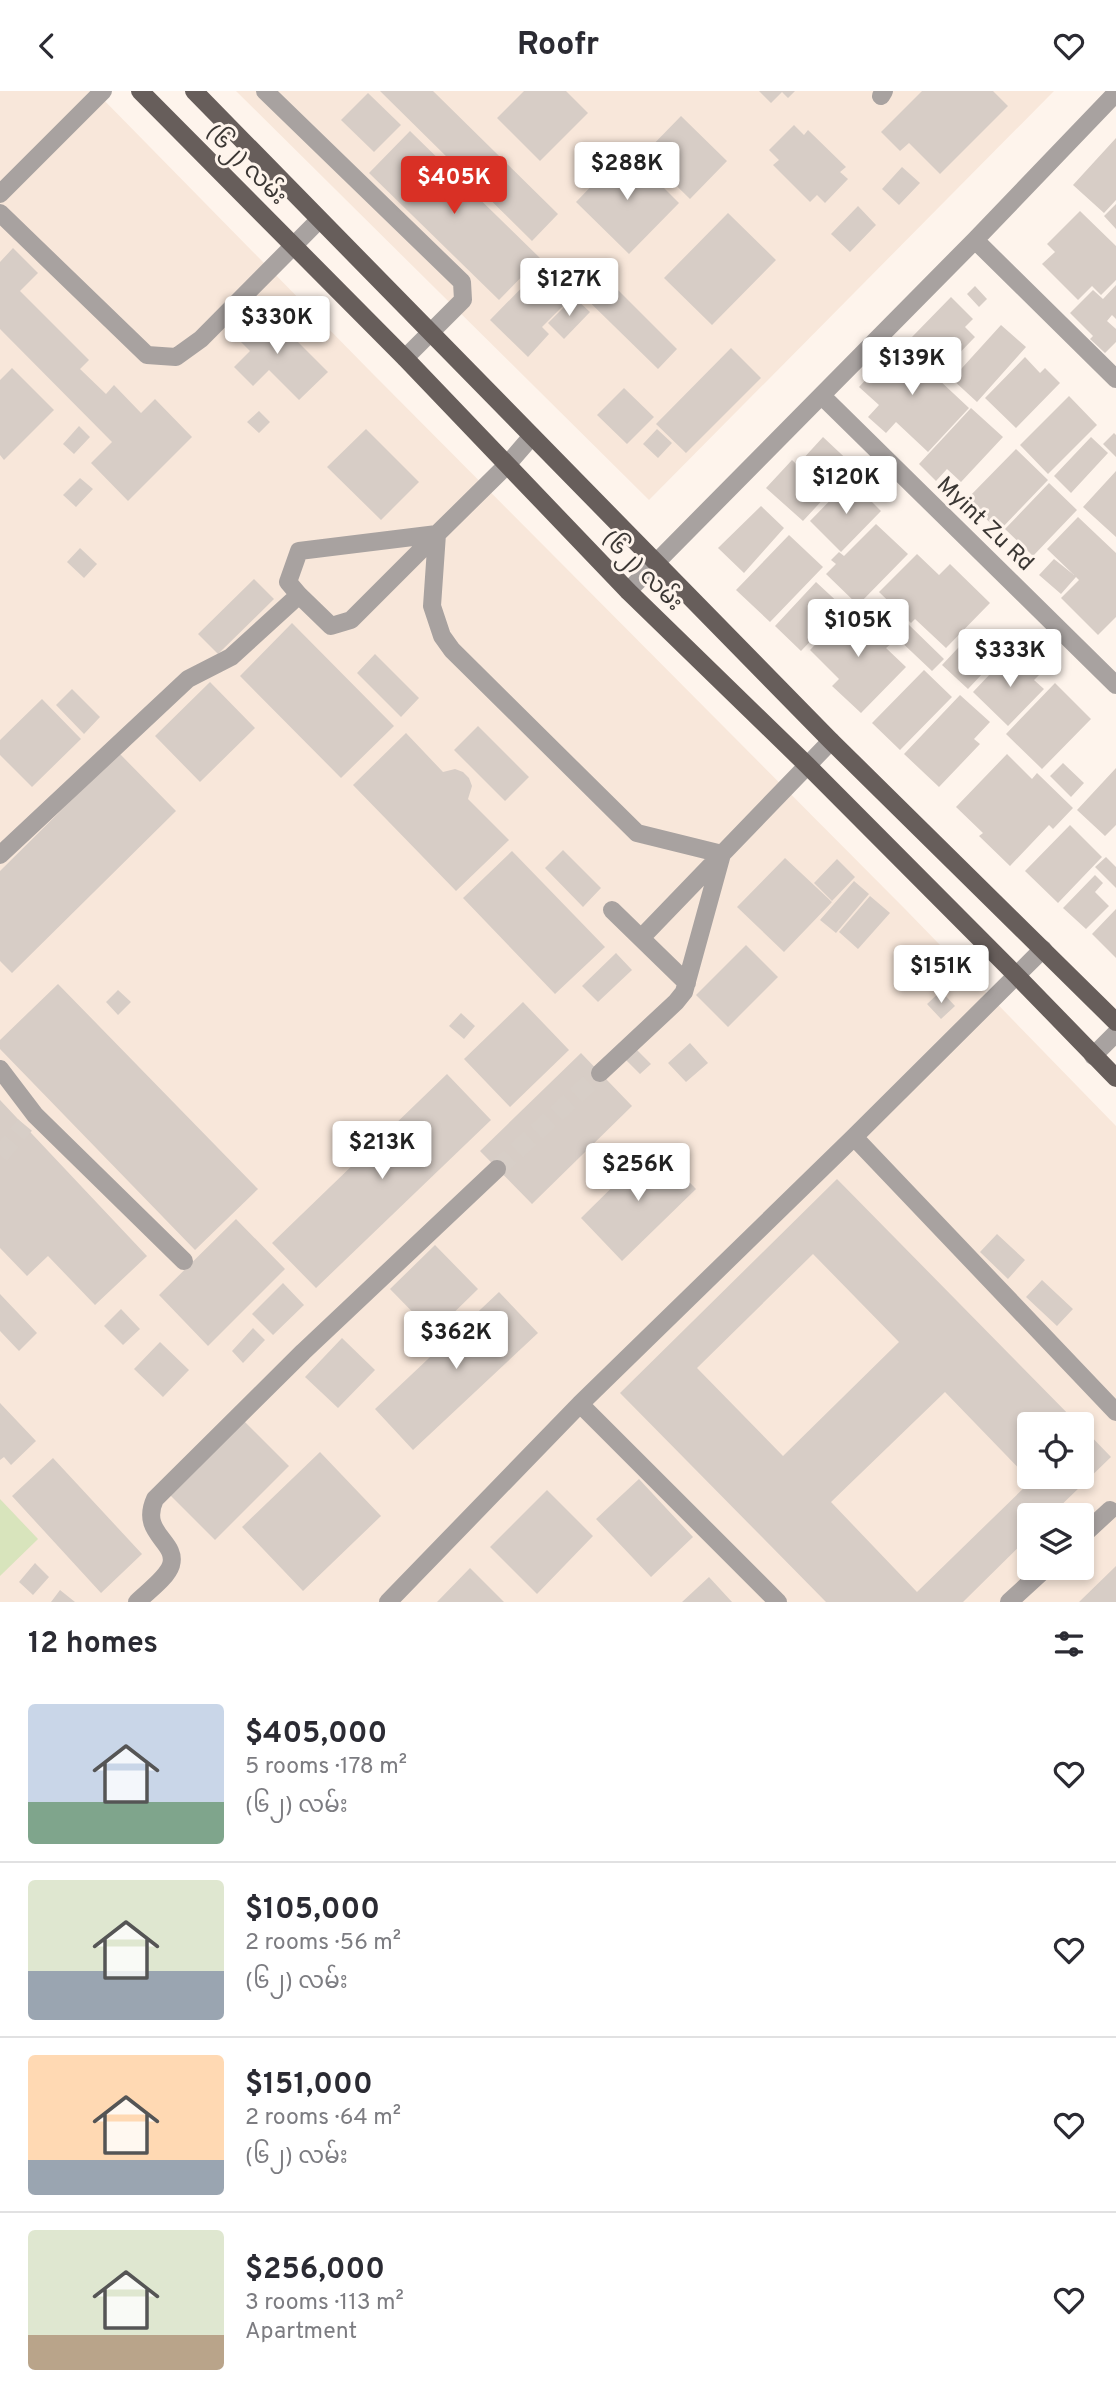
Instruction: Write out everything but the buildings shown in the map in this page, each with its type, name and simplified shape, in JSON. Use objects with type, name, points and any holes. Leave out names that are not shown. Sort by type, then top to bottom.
[{"type":"main road","name":"(၆၂) လမ်း","points":[[140,91],[405,358],[628,591],[807,765],[1116,1078]]},
{"type":"main road","name":"(၆၂) လမ်း","points":[[194,91],[831,741],[1116,1022]]},
{"type":"street","points":[[0,194],[103,91]]},
{"type":"street","points":[[265,91],[462,282],[463,300],[405,358]]},
{"type":"street","points":[[628,591],[975,240],[1116,93]]},
{"type":"street","points":[[0,213],[147,355],[176,357],[201,339],[319,220]]},
{"type":"street","points":[[975,240],[1116,379]]},
{"type":"street","name":"Myint Zu Rd","points":[[822,396],[1116,685]]},
{"type":"street","points":[[437,534],[299,551],[288,582],[331,626],[351,620],[506,466],[531,436]]},
{"type":"street","points":[[437,534],[432,606],[442,636],[452,650],[637,833],[722,854]]},
{"type":"street","points":[[0,855],[188,679],[231,657],[299,595]]},
{"type":"street","points":[[641,938],[831,741]]},
{"type":"street","points":[[600,1073],[676,1002],[687,983],[722,854]]},
{"type":"street","points":[[612,910],[687,983]]},
{"type":"street","points":[[388,1602],[580,1404],[1043,949]]},
{"type":"street","points":[[1093,1056],[1116,1033]]},
{"type":"street","points":[[0,1069],[30,1120],[184,1261]]},
{"type":"street","points":[[854,1137],[1116,1412]]},
{"type":"street","points":[[138,1602],[166,1573],[171,1564],[172,1553],[150,1521],[155,1499],[303,1352],[497,1169]]},
{"type":"street","points":[[580,1404],[778,1602]]},
{"type":"street","points":[[1094,1526],[1114,1510]]},
{"type":"street","points":[[1009,1602],[1033,1580]]},
{"type":"shaded area","points":[[0,91],[95,91],[905,909],[1116,1126],[1116,1602],[0,1602]]},
{"type":"shaded area","points":[[236,91],[1054,91],[649,500]]},
{"type":"green space","points":[[0,1499],[38,1539],[0,1576]]},
{"type":"tunnel","points":[[497,1169],[600,1073]]},
{"type":"tunnel","points":[[0,1155],[25,1125]]}]
